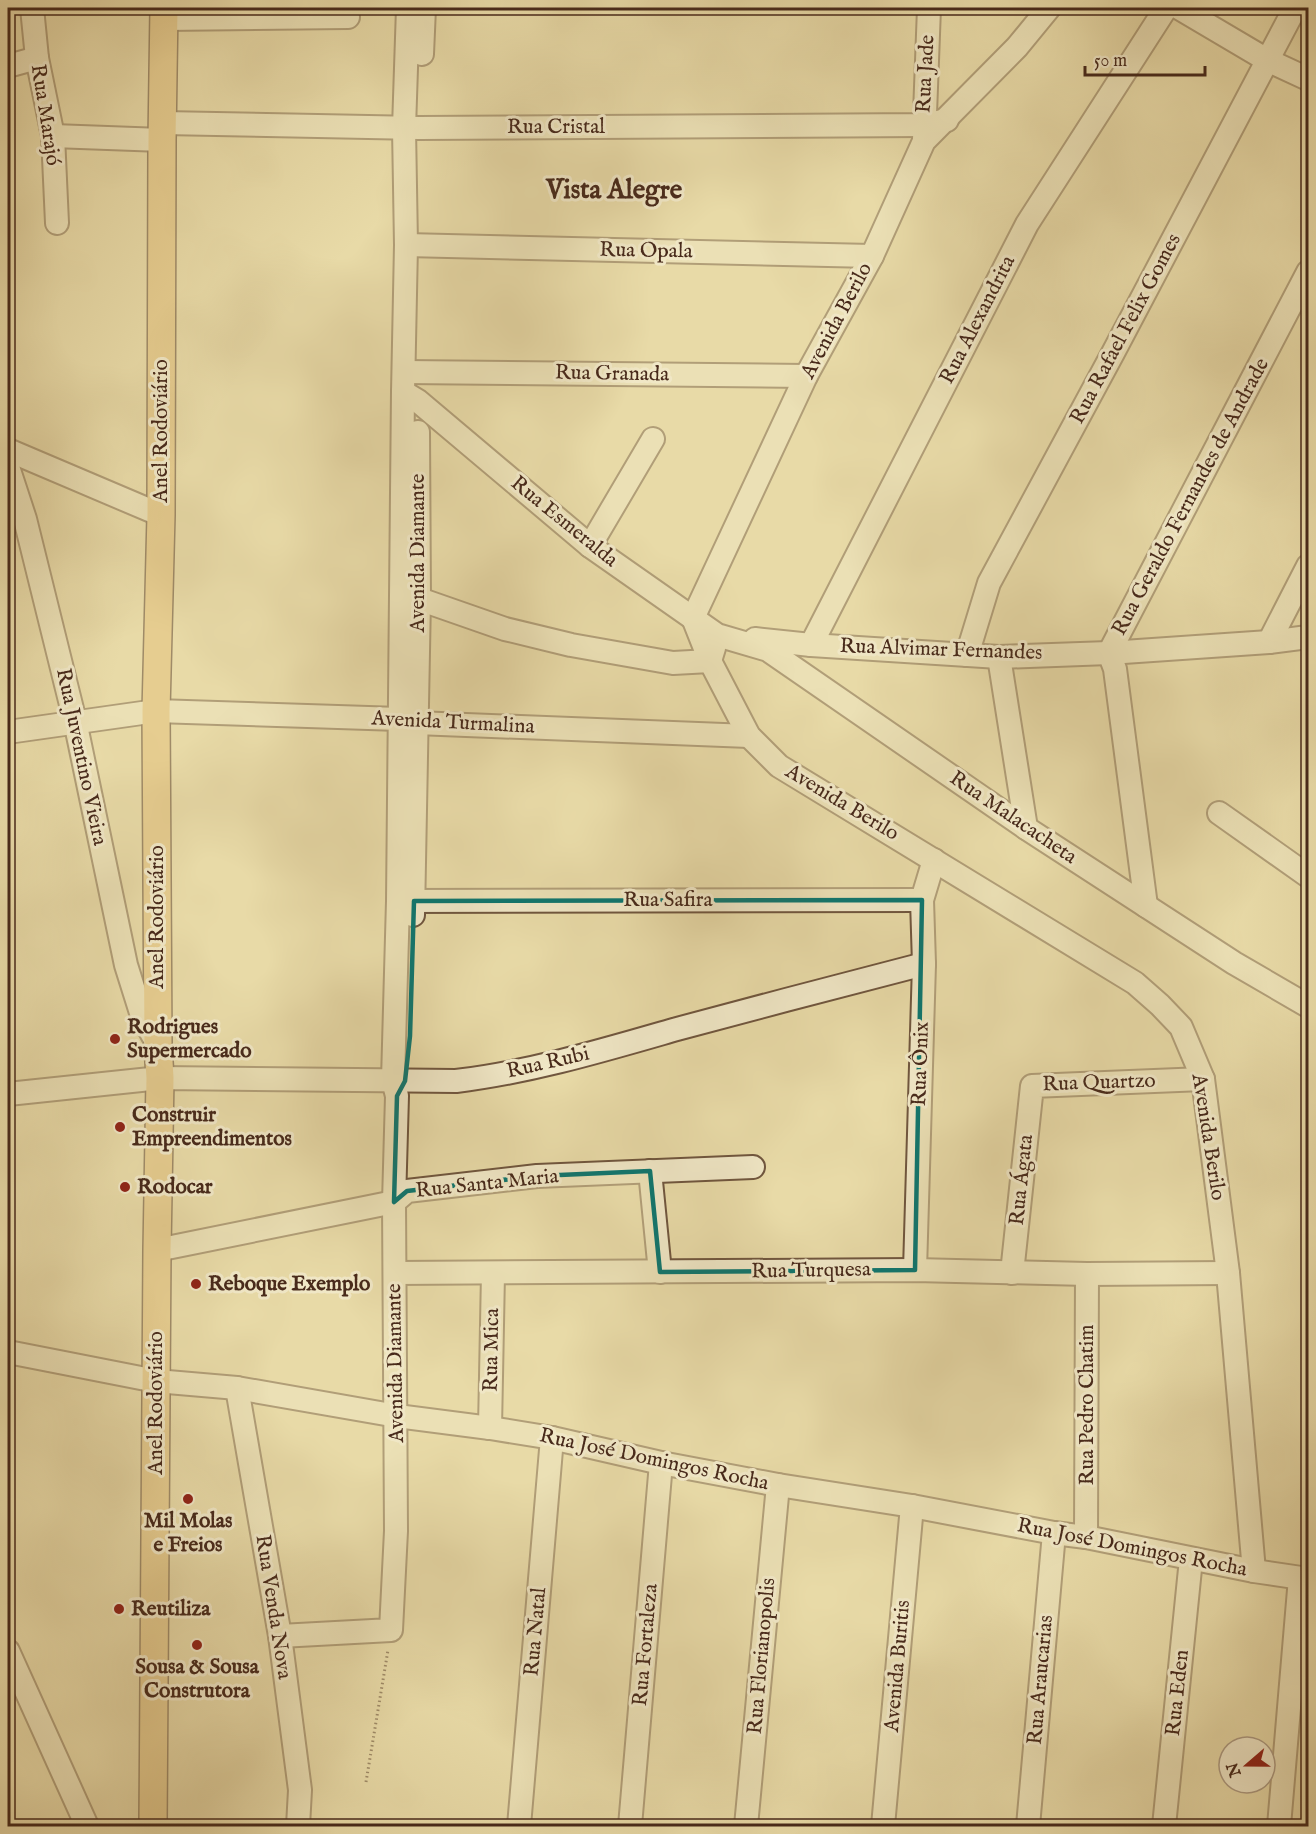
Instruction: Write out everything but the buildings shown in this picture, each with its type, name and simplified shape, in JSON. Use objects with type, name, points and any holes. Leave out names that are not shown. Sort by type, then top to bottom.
[{"type":"main road","name":"Anel Rodoviário","points":[[153,1827],[160,1078],[156,711],[161,515],[164,13]]},
{"type":"street","name":"Rua Marajó","points":[[32,8],[37,58],[53,136],[57,224]]},
{"type":"street","name":"Avenida Diamante","points":[[391,1630],[396,1531],[397,1416],[394,1202],[398,1086],[410,1036],[406,901],[413,246],[408,8]]},
{"type":"street","name":"Avenida Diamante","points":[[412,128],[423,8]]},
{"type":"street","name":"Rua Jade","points":[[924,133],[929,8]]},
{"type":"street","name":"Avenida Berilo","points":[[1049,8],[1017,47],[948,119],[924,133],[872,256],[806,376],[693,618],[710,661],[749,736],[779,766],[1135,983],[1181,1027],[1203,1079],[1228,1272],[1254,1571]]},
{"type":"street","name":"Rua Alexandrita","points":[[811,645],[1027,224],[1166,8]]},
{"type":"street","points":[[1179,8],[1267,60],[1308,79]]},
{"type":"street","name":"Rua Rafael Felix Gomes","points":[[968,655],[989,583],[1119,343],[1295,8]]},
{"type":"street","points":[[164,13],[348,17]]},
{"type":"street","points":[[8,66],[37,58]]},
{"type":"street","name":"Rua Cristal","points":[[53,136],[162,131],[412,128],[924,133]]},
{"type":"street","name":"Rua Opala","points":[[413,246],[872,256]]},
{"type":"street","name":"Rua Geraldo Fernandes de Andrade","points":[[1146,906],[1115,669],[1109,653],[1308,272]]},
{"type":"street","name":"Rua Granada","points":[[411,384],[806,376]]},
{"type":"street","name":"Rua Esmeralda","points":[[411,384],[590,546],[717,634]]},
{"type":"street","points":[[590,546],[653,439]]},
{"type":"street","points":[[8,450],[161,515]]},
{"type":"street","name":"Rua Juventino Vieira","points":[[8,467],[26,519],[75,721],[128,973],[142,1016],[158,1045]]},
{"type":"street","points":[[1269,642],[1308,566]]},
{"type":"street","points":[[410,597],[505,629],[572,645],[673,663],[710,661],[717,634]]},
{"type":"street","name":"Rua Alvimar Fernandes","points":[[717,634],[811,645],[999,657],[1109,653],[1269,642],[1308,637]]},
{"type":"street","name":"Rua Malacacheta","points":[[717,634],[768,650],[1026,828],[1234,963],[1308,1006]]},
{"type":"street","points":[[999,657],[1026,828]]},
{"type":"street","name":"Avenida Turmalina","points":[[8,732],[156,711],[749,736]]},
{"type":"street","points":[[1219,813],[1308,876]]},
{"type":"street","name":"Rua Ônix","points":[[915,1270],[924,964],[922,900],[934,860]]},
{"type":"street","name":"Rua Safira","points":[[406,901],[922,900]]},
{"type":"street","name":"Rua Rubi","points":[[8,1094],[160,1078],[398,1086],[456,1081],[514,1072],[924,964]]},
{"type":"street","name":"Rua Quartzo","points":[[1032,1086],[1203,1079]]},
{"type":"street","name":"Rua Ágata","points":[[1012,1273],[1032,1086]]},
{"type":"street","name":"Rua Santa Maria","points":[[157,1250],[394,1202],[407,1191],[537,1176],[753,1167]]},
{"type":"street","points":[[650,1171],[660,1272]]},
{"type":"street","name":"Rua Turquesa","points":[[395,1273],[915,1270],[1087,1274],[1228,1272]]},
{"type":"street","name":"Rua Mica","points":[[490,1428],[493,1273]]},
{"type":"street","name":"Rua Pedro Chatim","points":[[1086,1537],[1087,1274]]},
{"type":"street","name":"Rua José Domingos Rocha","points":[[8,1352],[156,1381],[237,1388],[397,1416],[552,1438],[661,1463],[778,1485],[912,1506],[1086,1537],[1254,1571],[1304,1578]]},
{"type":"street","name":"Rua Venda Nova","points":[[237,1388],[280,1636],[300,1790],[298,1827]]},
{"type":"street","name":"Rua Natal","points":[[519,1827],[552,1438]]},
{"type":"street","name":"Rua Fortaleza","points":[[630,1827],[661,1463]]},
{"type":"street","name":"Rua Florianopolis","points":[[746,1827],[778,1485]]},
{"type":"street","name":"Avenida Buritis","points":[[883,1827],[912,1506]]},
{"type":"street","name":"Rua Araucarias","points":[[1028,1827],[1054,1533]]},
{"type":"street","name":"Rua Eden","points":[[1164,1827],[1191,1559]]},
{"type":"street","points":[[1279,1827],[1304,1578]]},
{"type":"street","points":[[280,1636],[391,1630]]},
{"type":"street","points":[[8,1651],[87,1827]]},
{"type":"path","points":[[366,1782],[391,1630]]},
{"type":"highlighted area","points":[[922,900],[915,1270],[660,1272],[650,1171],[537,1176],[407,1191],[394,1202],[397,1096],[405,1081],[410,1036],[414,901]]},
{"type":"place","name":"Rodrigues Supermercado","points":[[115,1039]]},
{"type":"place","name":"Construir Empreendimentos","points":[[120,1127]]},
{"type":"place","name":"Rodocar","points":[[125,1187]]},
{"type":"place","name":"Reboque Exemplo","points":[[196,1284]]},
{"type":"place","name":"Mil Molas e Freios","points":[[188,1499]]},
{"type":"place","name":"Reutiliza","points":[[119,1609]]},
{"type":"place","name":"Sousa & Sousa Construtora","points":[[197,1645]]},
{"type":"district","name":"Vista Alegre","points":[[614,191]]}]
